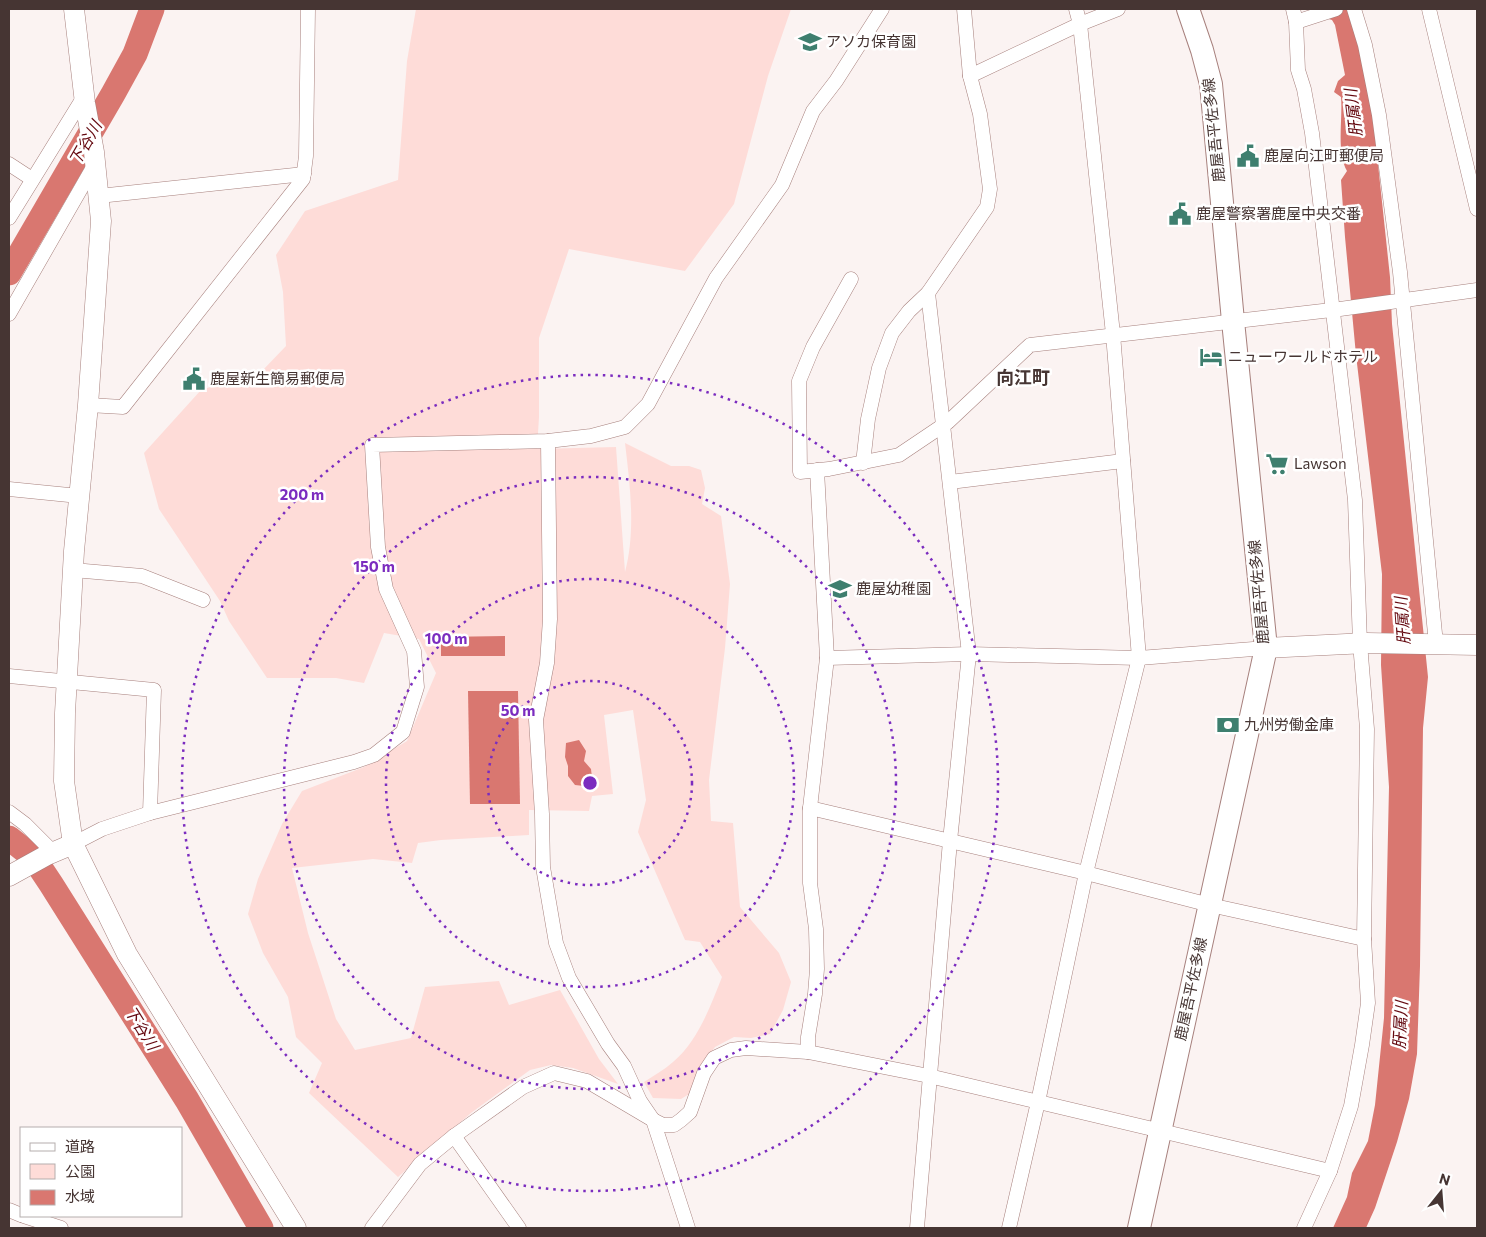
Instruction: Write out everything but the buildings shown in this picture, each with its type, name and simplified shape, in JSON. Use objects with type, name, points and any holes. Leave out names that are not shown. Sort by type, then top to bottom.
[{"type":"main road","name":"鹿屋吾平佐多線","points":[[1139,1228],[1266,648],[1211,84],[1188,9]]},
{"type":"street","points":[[74,9],[85,99],[95,158],[101,222],[88,405],[78,496],[66,682],[64,781],[73,844],[126,954],[296,1228]]},
{"type":"street","points":[[88,405],[123,408],[303,179],[306,156],[308,9]]},
{"type":"street","points":[[9,876],[50,853],[73,844],[102,828],[150,813],[354,762],[374,755],[404,732],[417,687],[414,651],[386,589],[378,547],[372,445],[548,441],[591,436],[625,426],[648,404],[716,278],[782,185],[813,112],[836,81],[882,9]]},
{"type":"street","points":[[862,463],[868,420],[879,368],[892,333],[909,311],[928,293],[986,207],[990,189],[980,114],[970,76],[964,9]]},
{"type":"street","points":[[1009,1228],[1038,1102],[1086,873],[1139,658],[1113,334],[1080,24],[1076,9]]},
{"type":"street","points":[[970,76],[1080,24],[1118,9]]},
{"type":"street","points":[[1304,1228],[1330,1171],[1351,1106],[1368,1004],[1364,939],[1367,729],[1355,500],[1337,309],[1312,133],[1304,89],[1298,70],[1295,15],[1336,9]]},
{"type":"street","points":[[1354,9],[1379,115],[1400,300],[1431,644]]},
{"type":"street","points":[[1429,9],[1477,209]]},
{"type":"street","points":[[9,218],[32,179],[85,99]]},
{"type":"street","points":[[9,314],[95,158]]},
{"type":"street","points":[[9,164],[32,179]]},
{"type":"street","points":[[98,196],[304,174]]},
{"type":"street","points":[[852,279],[813,347],[800,381],[800,472],[862,463],[899,455],[944,426],[1030,345],[1337,309],[1477,290]]},
{"type":"street","points":[[917,1228],[950,841],[969,654],[928,293]]},
{"type":"street","points":[[548,441],[550,618],[547,663],[536,720],[542,814],[543,867],[556,943],[570,978],[608,1044],[624,1066],[640,1100],[653,1120],[688,1228]]},
{"type":"street","points":[[950,482],[1124,461]]},
{"type":"street","points":[[808,1052],[808,1037],[817,970],[816,929],[810,883],[810,808],[827,658],[817,470]]},
{"type":"street","points":[[9,489],[78,496]]},
{"type":"street","points":[[73,570],[142,576],[203,600]]},
{"type":"street","points":[[827,658],[969,654],[1139,658],[1363,643],[1477,645]]},
{"type":"street","points":[[9,676],[154,690],[150,813]]},
{"type":"street","points":[[810,808],[1086,873],[1210,905],[1364,939]]},
{"type":"street","points":[[9,812],[25,824],[50,853]]},
{"type":"street","points":[[372,1228],[420,1164],[454,1136],[523,1087],[554,1074],[587,1081],[653,1120],[663,1125],[674,1125],[690,1112],[704,1073],[714,1058],[731,1050],[746,1048],[808,1052],[929,1076],[1330,1171]]},
{"type":"street","points":[[454,1136],[519,1228]]},
{"type":"street","points":[[29,1217],[61,1228]]},
{"type":"green space","points":[[416,9],[791,9],[768,76],[734,204],[685,271],[569,249],[539,338],[537,449],[616,447],[625,572],[631,524],[625,443],[671,466],[689,466],[701,470],[705,488],[702,504],[721,516],[730,584],[725,648],[709,780],[711,821],[733,823],[740,907],[779,953],[791,982],[783,1010],[770,1034],[751,1038],[734,1037],[715,1047],[702,1065],[694,1091],[681,1099],[653,1098],[644,1082],[670,1065],[690,1044],[713,1000],[722,977],[700,942],[685,940],[638,832],[646,800],[633,710],[604,715],[613,794],[592,796],[589,811],[529,810],[529,835],[418,843],[412,863],[373,859],[292,868],[308,933],[336,1019],[355,1050],[411,1038],[425,987],[499,981],[509,1005],[560,990],[599,1059],[618,1084],[573,1068],[551,1065],[530,1070],[471,1113],[398,1177],[309,1093],[322,1063],[296,1037],[288,997],[263,953],[248,914],[258,879],[282,824],[302,791],[364,767],[407,741],[436,673],[419,639],[384,633],[364,683],[336,678],[267,678],[229,621],[220,601],[159,509],[144,453],[201,390],[262,371],[286,346],[283,292],[276,255],[305,211],[398,180],[407,61]]},
{"type":"water","name":"肝属川","points":[[1320,9],[1349,9],[1359,42],[1373,117],[1428,677],[1423,728],[1417,1054],[1409,1099],[1397,1142],[1375,1208],[1366,1228],[1333,1228],[1347,1197],[1352,1173],[1368,1141],[1375,1105],[1384,1018],[1389,787],[1381,665],[1382,574],[1356,355],[1345,237],[1341,180],[1347,171],[1341,145],[1341,97],[1334,92],[1338,81],[1345,75],[1335,25],[1332,20],[1322,17]]},
{"type":"water","points":[[505,636],[505,656],[441,656],[441,637]]},
{"type":"water","points":[[468,691],[518,691],[520,804],[470,804]]},
{"type":"water","points":[[579,740],[586,751],[584,761],[591,769],[592,778],[584,786],[575,785],[568,776],[568,766],[565,757],[566,743]]},
{"type":"waterway","name":"下谷川","points":[[9,273],[135,54],[152,9]]},
{"type":"waterway","name":"下谷川","points":[[9,838],[33,857],[51,884],[187,1100],[261,1228]]},
{"type":"place","name":"アソカ保育園","points":[[810,42]]},
{"type":"place","name":"鹿屋向江町郵便局","points":[[1248,156]]},
{"type":"place","name":"鹿屋警察署鹿屋中央交番","points":[[1180,214]]},
{"type":"place","name":"ニューワールドホテル","points":[[1211,357]]},
{"type":"place","name":"鹿屋新生簡易郵便局","points":[[194,379]]},
{"type":"place","name":"Lawson","points":[[1277,464]]},
{"type":"place","name":"鹿屋幼稚園","points":[[840,589]]},
{"type":"place","name":"九州労働金庫","points":[[1228,725]]},
{"type":"district","name":"向江町","points":[[1023,378]]}]
